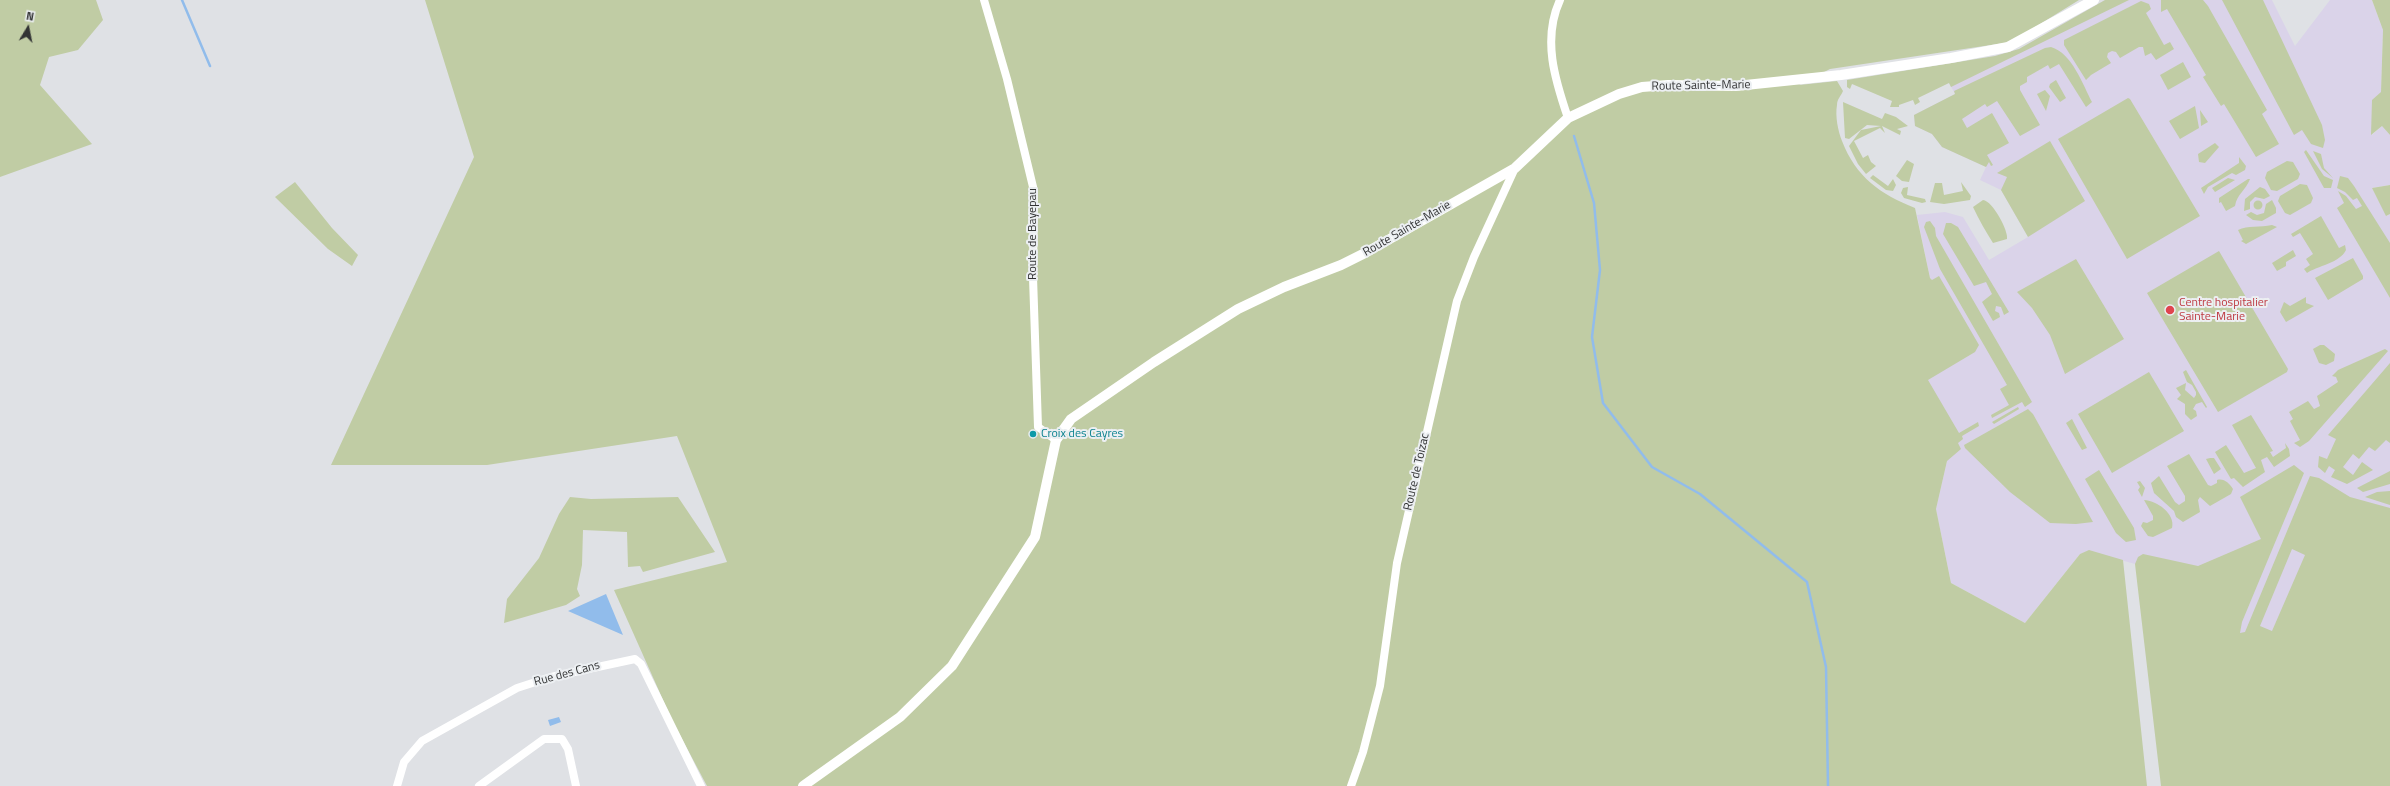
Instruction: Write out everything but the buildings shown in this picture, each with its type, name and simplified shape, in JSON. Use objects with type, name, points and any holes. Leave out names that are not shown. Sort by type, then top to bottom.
[{"type":"street","name":"Route de Bayepau","points":[[984,0],[1009,87],[1034,191],[1033,278],[1038,428],[1056,440]]},
{"type":"street","points":[[1560,0],[1550,34],[1556,83],[1568,118]]},
{"type":"street","name":"Route Sainte-Marie","points":[[1056,440],[1071,419],[1154,362],[1238,309],[1284,286],[1341,265],[1365,253],[1516,168],[1568,118],[1619,94],[1642,87],[1744,86],[1879,70],[2008,47],[2094,0]]},
{"type":"street","name":"Route de Toizac","points":[[1351,786],[1380,686],[1397,563],[1458,301],[1474,257],[1516,168]]},
{"type":"street","points":[[803,786],[900,717],[952,666],[1035,537],[1056,440]]},
{"type":"street","name":"Rue des Cans","points":[[397,786],[404,762],[422,741],[517,688],[551,677],[635,659],[641,664],[701,786]]},
{"type":"street","points":[[479,786],[544,739],[552,737],[562,739],[568,749],[576,786]]},
{"type":"shaded area","name":"Centre hospitalier Sainte-Marie","points":[[2105,0],[2272,0],[2295,46],[2330,0],[2372,0],[2383,30],[2381,92],[2372,135],[2382,126],[2390,135],[2390,185],[2372,188],[2387,216],[2390,214],[2390,516],[2315,549],[2273,649],[2231,634],[2195,572],[2146,563],[2135,564],[2089,551],[2080,554],[2025,623],[1951,583],[1936,509],[1947,461],[1841,339],[1972,343],[1930,278],[1917,215],[1945,212],[1963,217],[1989,260],[2028,237],[2001,190],[1980,180],[1986,167],[1942,147],[1932,134],[1915,126],[1914,115],[1955,94],[1940,66],[1995,56],[2019,49]]},
{"type":"green space","points":[[0,0],[96,0],[103,20],[78,50],[49,57],[40,85],[92,144],[0,177]]},
{"type":"green space","points":[[425,0],[2079,0],[2011,42],[1830,69],[1799,85],[1837,81],[1843,91],[1837,103],[1837,123],[1848,154],[1854,165],[1871,183],[1891,197],[1915,208],[1930,278],[1932,280],[1939,276],[1979,345],[1975,352],[1928,380],[1959,433],[1978,422],[1979,426],[1962,436],[1963,439],[1958,443],[1961,449],[1947,461],[1936,509],[1951,583],[2025,623],[2080,554],[2089,550],[2123,560],[2147,786],[707,786],[672,720],[614,590],[727,562],[677,436],[487,465],[331,465],[474,157]]},
{"type":"green space","points":[[2105,0],[2129,0],[1951,87],[1949,83],[1918,98],[1920,102],[1915,105],[1913,100],[1899,105],[1899,107],[1890,107],[1892,101],[1852,84],[1850,89],[1847,87],[1847,80],[1995,56],[2019,49]]},
{"type":"green space","points":[[2161,0],[2203,0],[2208,6],[2267,110],[2262,114],[2279,144],[2256,157],[2224,104],[2221,106],[2203,77],[2206,75],[2167,9],[2161,12]]},
{"type":"green space","points":[[2222,0],[2263,0],[2322,125],[2325,140],[2323,148],[2311,144],[2302,130],[2294,135]]},
{"type":"green space","points":[[2372,0],[2390,0],[2390,135],[2382,126],[2371,135],[2372,100],[2381,92],[2383,30]]},
{"type":"green space","points":[[2141,1],[2149,4],[2151,9],[2146,13],[2164,45],[2170,42],[2174,49],[2156,60],[2151,53],[2145,56],[2143,47],[2139,47],[2120,58],[2116,52],[2112,51],[2108,53],[2107,57],[2111,63],[2091,75],[2086,80],[2064,45],[2064,40]]},
{"type":"green space","points":[[2051,47],[2058,50],[2071,63],[2081,79],[2092,102],[2086,107],[2059,64],[2050,69],[2048,65],[2027,77],[2027,82],[2020,86],[2020,90],[2040,125],[2020,136],[1997,101],[1987,107],[1985,104],[1962,119],[1967,128],[1992,113],[2009,143],[1987,155],[1993,165],[1991,166],[1989,162],[1986,167],[1942,147],[1932,134],[1915,126],[1914,115],[1955,94],[1954,91],[2045,48]]},
{"type":"green space","points":[[2183,62],[2191,77],[2168,90],[2160,75]]},
{"type":"green space","points":[[2056,80],[2066,98],[2060,102],[2049,87],[2050,84]]},
{"type":"green space","points":[[2045,90],[2050,96],[2046,111],[2037,94]]},
{"type":"green space","points":[[2128,98],[2200,216],[2127,259],[2058,139]]},
{"type":"green space","points":[[1843,102],[1882,119],[1885,113],[1896,117],[1908,126],[1897,129],[1901,131],[1900,135],[1882,126],[1885,133],[1880,128],[1854,141],[1863,158],[1868,155],[1871,162],[1876,166],[1866,174],[1858,164],[1849,146],[1861,130],[1881,126],[1867,125],[1849,139],[1845,138]]},
{"type":"green space","points":[[2195,106],[2199,128],[2180,139],[2169,121]]},
{"type":"green space","points":[[2200,110],[2208,122],[2201,126]]},
{"type":"green space","points":[[2050,141],[2085,201],[2028,237],[2001,190],[2007,177],[1997,173]]},
{"type":"green space","points":[[2215,143],[2219,147],[2205,163],[2199,162],[2198,154]]},
{"type":"green space","points":[[2306,150],[2324,176],[2333,180],[2331,188],[2324,188],[2304,152]]},
{"type":"green space","points":[[2313,151],[2321,154],[2324,168],[2333,178],[2322,169]]},
{"type":"green space","points":[[2239,157],[2246,166],[2245,170],[2236,175],[2232,173],[2208,187],[2204,194],[2201,188],[2239,163]]},
{"type":"green space","points":[[1907,160],[1914,164],[1909,182],[1902,181],[1896,176]]},
{"type":"green space","points":[[2287,161],[2293,162],[2300,174],[2298,179],[2277,191],[2271,190],[2265,178],[2267,172]]},
{"type":"green space","points":[[1873,175],[1888,186],[1893,179],[1896,185],[1893,191],[1886,190],[1870,178]]},
{"type":"green space","points":[[2340,176],[2348,178],[2354,186],[2390,243],[2390,298],[2337,208],[2344,203],[2338,191],[2346,196],[2356,209],[2362,206],[2357,198],[2353,200],[2345,192],[2337,188]]},
{"type":"green space","points":[[2228,178],[2235,180],[2215,192],[2212,188]]},
{"type":"green space","points":[[2250,179],[2238,198],[2235,206],[2226,211],[2221,202],[2219,203],[2219,198]]},
{"type":"green space","points":[[295,182],[332,228],[358,255],[352,266],[328,249],[275,197]]},
{"type":"green space","points":[[1961,182],[1971,196],[1970,200],[1944,204],[1930,202],[1935,183],[1942,183],[1944,195],[1963,191]]},
{"type":"green space","points":[[2300,184],[2307,185],[2313,198],[2311,203],[2290,215],[2285,213],[2278,201],[2280,196]]},
{"type":"green space","points":[[2390,185],[2390,214],[2386,216],[2372,188]]},
{"type":"green space","points":[[1908,187],[1907,195],[1925,199],[1926,202],[1922,203],[1904,198],[1901,193],[1903,188]]},
{"type":"green space","points":[[2260,187],[2265,189],[2270,196],[2264,199],[2255,197],[2250,202],[2250,209],[2244,211],[2245,199]]},
{"type":"green space","points":[[1983,200],[1996,211],[2000,217],[2006,230],[2007,239],[1993,243],[1990,239],[1973,207]]},
{"type":"green space","points":[[2258,200],[2263,205],[2258,210],[2253,205]]},
{"type":"green space","points":[[2272,200],[2276,208],[2276,213],[2262,221],[2253,220],[2246,215],[2251,212],[2257,215],[2264,213],[2266,204]]},
{"type":"green space","points":[[2321,216],[2339,248],[2345,245],[2346,250],[2334,261],[2307,273],[2304,269],[2310,265],[2306,259],[2313,254],[2300,233],[2293,237],[2291,234]]},
{"type":"green space","points":[[1930,221],[1935,228],[1936,236],[2032,402],[2025,407],[2022,402],[1992,418],[1991,415],[2009,405],[2000,389],[2007,385],[1940,269],[1924,227],[1926,222]]},
{"type":"green space","points":[[1946,223],[1951,223],[1958,227],[2009,312],[2004,315],[2001,307],[1996,306],[1995,311],[1999,313],[2000,317],[1993,321],[1982,302],[1992,294],[1986,282],[1974,286],[1943,234]]},
{"type":"green space","points":[[2272,225],[2277,227],[2246,244],[2241,241],[2243,240],[2238,230],[2242,228]]},
{"type":"green space","points":[[2293,250],[2296,256],[2286,262],[2286,266],[2277,271],[2272,263]]},
{"type":"green space","points":[[2219,251],[2288,369],[2287,372],[2218,412],[2147,293]]},
{"type":"green space","points":[[2353,258],[2363,276],[2363,279],[2328,300],[2315,278]]},
{"type":"green space","points":[[2076,259],[2124,339],[2065,374],[2050,335],[2032,308],[2017,292]]},
{"type":"green space","points":[[2306,297],[2306,303],[2314,306],[2286,322],[2280,312],[2284,302],[2290,306]]},
{"type":"green space","points":[[2320,345],[2324,345],[2335,354],[2334,361],[2326,365],[2319,363],[2313,349]]},
{"type":"green space","points":[[2385,349],[2388,351],[2309,441],[2300,447],[2294,443],[2300,440],[2290,421],[2293,419],[2289,412],[2308,401],[2314,409],[2320,406],[2317,396],[2338,382],[2336,377],[2332,376],[2338,370]]},
{"type":"green space","points":[[2390,363],[2390,443],[2386,440],[2375,451],[2369,447],[2359,459],[2353,454],[2343,467],[2353,475],[2362,462],[2373,470],[2347,484],[2331,477],[2335,470],[2329,466],[2325,473],[2318,467],[2319,456],[2327,459],[2336,439],[2328,435]]},
{"type":"green space","points":[[2186,370],[2207,407],[2206,408],[2202,402],[2196,404],[2193,409],[2196,411],[2197,416],[2191,420],[2185,414],[2185,404],[2177,399],[2181,395],[2176,388],[2186,383],[2185,390],[2194,398],[2196,395],[2196,392],[2192,385],[2187,382],[2183,372]]},
{"type":"green space","points":[[2149,372],[2184,431],[2112,473],[2078,414]]},
{"type":"green space","points":[[2018,407],[2019,409],[1994,424],[1992,422]]},
{"type":"green space","points":[[2028,409],[2033,414],[2093,522],[2076,524],[2050,523],[2010,492],[1965,448],[1964,445]]},
{"type":"green space","points":[[2251,415],[2273,451],[2270,452],[2273,457],[2286,448],[2285,443],[2289,449],[2290,456],[2274,467],[2267,457],[2261,460],[2265,472],[2243,487],[2234,478],[2231,479],[2215,452],[2226,445],[2244,473],[2256,468],[2232,425]]},
{"type":"green space","points":[[2072,419],[2087,448],[2082,450],[2066,423]]},
{"type":"green space","points":[[2189,454],[2208,485],[2211,486],[2217,483],[2217,480],[2224,480],[2233,489],[2231,494],[2210,506],[2200,497],[2198,500],[2200,512],[2183,522],[2176,517],[2174,511],[2154,493],[2151,483],[2159,476],[2175,502],[2179,505],[2185,501],[2185,496],[2167,466]]},
{"type":"green space","points":[[2214,458],[2221,469],[2214,474],[2206,459]]},
{"type":"green space","points":[[2294,465],[2304,473],[2242,622],[2240,633],[2245,632],[2310,476],[2319,478],[2350,497],[2390,508],[2390,786],[2161,786],[2135,564],[2138,557],[2143,554],[2198,566],[2261,539],[2240,497]],"holes":[[[2292,549],[2305,555],[2272,631],[2260,626]]]},
{"type":"green space","points":[[2099,470],[2134,528],[2136,540],[2126,542],[2116,533],[2085,479]]},
{"type":"green space","points":[[2390,471],[2390,484],[2363,492],[2357,488]]},
{"type":"green space","points":[[2140,481],[2145,488],[2142,497],[2138,490],[2140,487],[2137,482]]},
{"type":"green space","points":[[2390,491],[2390,505],[2365,497],[2377,492]]},
{"type":"green space","points":[[570,497],[591,499],[678,497],[715,552],[643,572],[640,566],[628,567],[627,532],[583,530],[582,565],[577,589],[580,596],[566,605],[504,623],[507,599],[539,558],[559,514]]},
{"type":"green space","points":[[2144,500],[2154,502],[2168,513],[2171,518],[2172,528],[2153,537],[2148,536],[2141,526],[2143,522],[2147,523],[2153,520],[2153,516]]},
{"type":"water","points":[[606,594],[623,635],[568,611]]},
{"type":"water","points":[[559,717],[561,722],[550,726],[548,720]]},
{"type":"waterway","points":[[182,0],[210,66]]},
{"type":"waterway","points":[[1574,136],[1594,203],[1600,270],[1592,337],[1603,403],[1652,467],[1700,494],[1807,582],[1826,667],[1828,786]]},
{"type":"place","name":"Centre hospitalier Sainte-Marie","points":[[2170,310]]},
{"type":"place","name":"Croix des Cayres","points":[[1033,434]]}]
